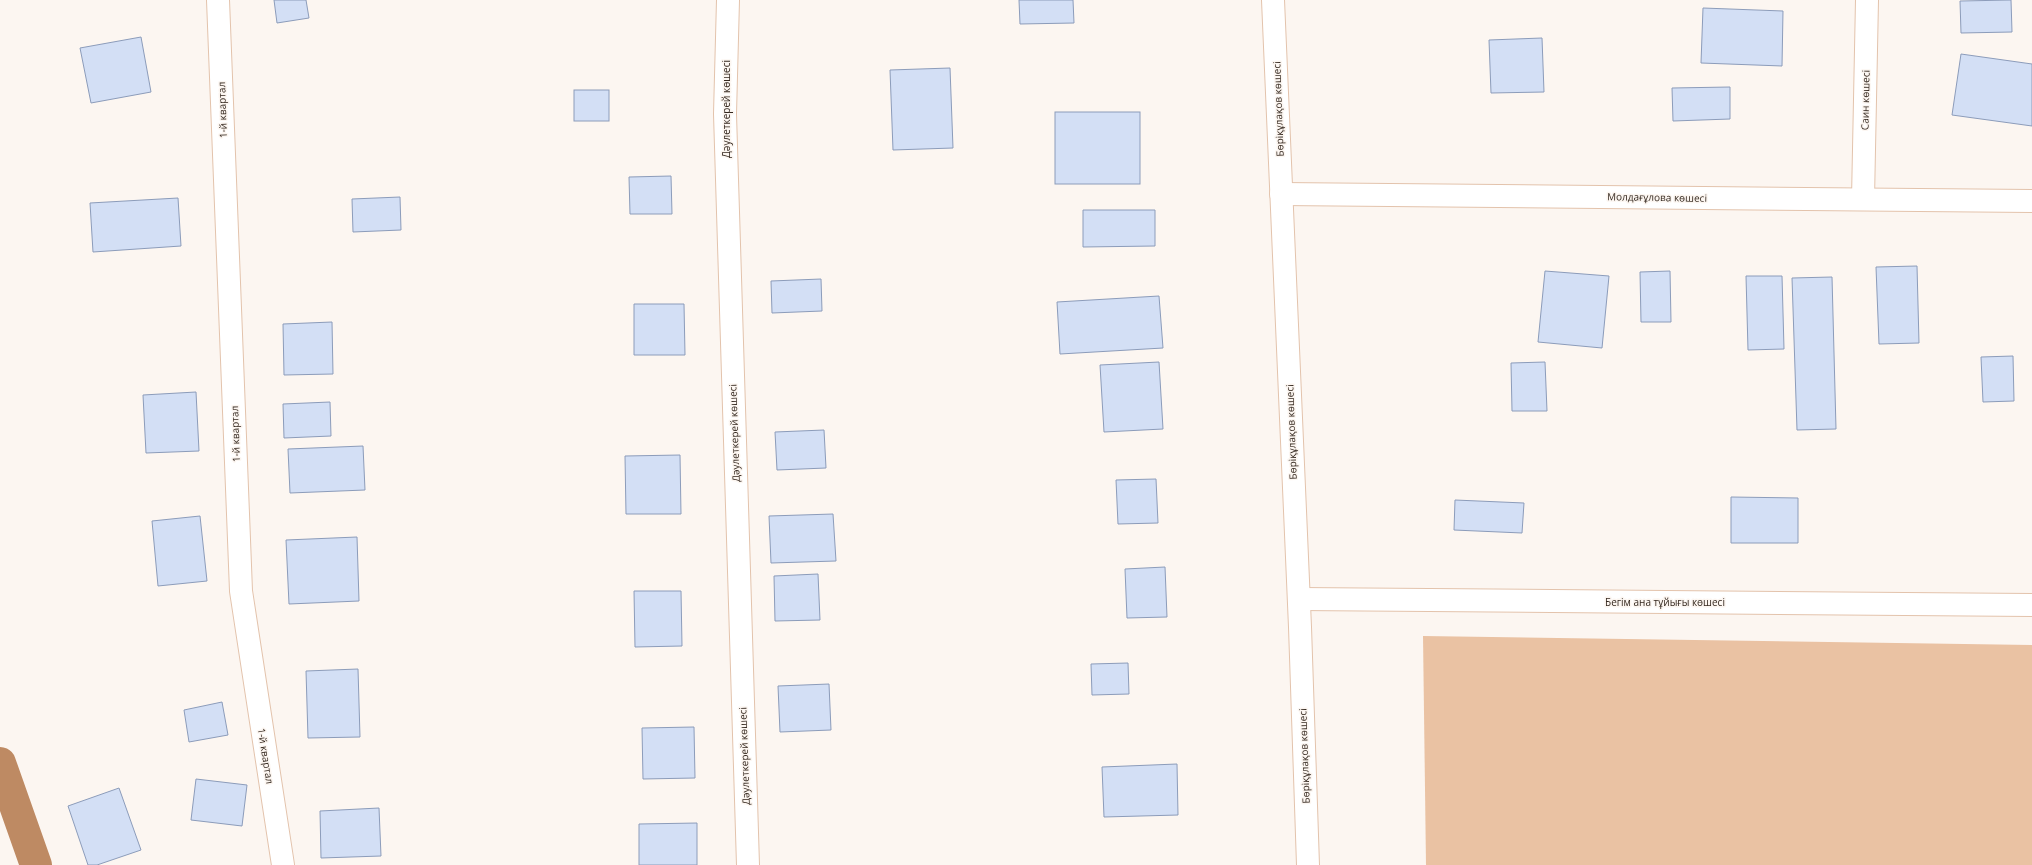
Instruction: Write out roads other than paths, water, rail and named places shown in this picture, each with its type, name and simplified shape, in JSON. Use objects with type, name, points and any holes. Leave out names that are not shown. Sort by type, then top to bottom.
[{"type":"street","name":"1-й квартал","points":[[218,0],[241,591],[283,865]]},
{"type":"street","name":"Дәулеткерей көшесі","points":[[728,0],[725,114],[748,865]]},
{"type":"street","name":"Бөріқұлақов көшесі","points":[[1273,0],[1299,599],[1308,865]]},
{"type":"street","name":"Саин көшесі","points":[[1863,199],[1867,0]]},
{"type":"street","name":"Молдағұлова көшесі","points":[[1281,194],[2032,201]]},
{"type":"street","name":"Бегім ана тұйығы көшесі","points":[[1299,599],[2032,605]]},
{"type":"waterway","points":[[0,763],[36,865]]}]
